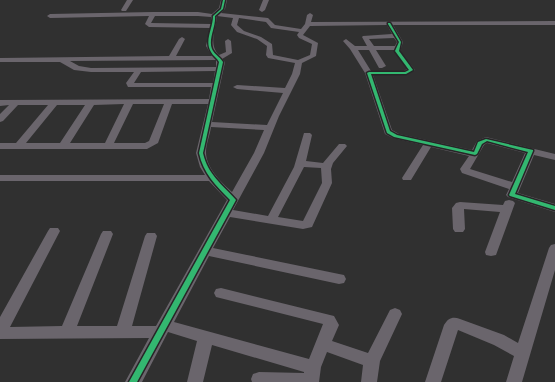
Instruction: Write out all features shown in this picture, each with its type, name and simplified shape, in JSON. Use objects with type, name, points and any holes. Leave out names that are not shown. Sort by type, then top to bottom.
[{"type":"street","points":[[124,10],[130,0]]},
{"type":"street","points":[[224,0],[222,9],[214,19],[210,46],[213,53],[221,62],[202,153],[203,163],[211,178],[233,200]]},
{"type":"street","points":[[262,10],[266,0]]},
{"type":"street","points":[[153,14],[148,24],[149,26],[236,18],[268,20],[273,27],[303,30]]},
{"type":"street","points":[[50,16],[198,14],[214,19]]},
{"type":"street","points":[[236,18],[234,25],[237,29],[260,38],[264,43],[270,45],[270,57],[299,62],[314,56],[315,43],[301,37],[300,35],[308,24],[310,15]]},
{"type":"street","points":[[308,24],[555,23]]},
{"type":"street","points":[[369,74],[406,73],[411,70],[397,51],[400,42],[389,24]]},
{"type":"street","points":[[382,66],[366,36],[397,36]]},
{"type":"street","points":[[172,58],[182,39]]},
{"type":"street","points":[[0,60],[59,58],[218,58],[229,53],[228,41]]},
{"type":"street","points":[[346,41],[353,48],[369,74],[388,132],[396,136],[475,154]]},
{"type":"street","points":[[353,48],[397,48]]},
{"type":"street","points":[[59,58],[77,68],[84,69],[138,71],[219,70]]},
{"type":"street","points":[[133,382],[227,213],[288,91],[296,74],[299,62]]},
{"type":"street","points":[[138,71],[130,83],[131,85],[216,85]]},
{"type":"street","points":[[237,87],[288,91]]},
{"type":"street","points":[[0,146],[150,145],[169,101]]},
{"type":"street","points":[[0,103],[212,101]]},
{"type":"street","points":[[19,146],[55,102]]},
{"type":"street","points":[[63,146],[92,102]]},
{"type":"street","points":[[108,146],[130,102]]},
{"type":"street","points":[[0,119],[16,103]]},
{"type":"street","points":[[207,124],[269,128]]},
{"type":"street","points":[[271,220],[293,180],[300,163],[306,135]]},
{"type":"street","points":[[555,157],[486,140],[480,143],[465,169],[466,171],[555,208]]},
{"type":"street","points":[[407,178],[429,144]]},
{"type":"street","points":[[227,213],[303,225],[308,224],[327,183],[327,166],[331,158],[342,146]]},
{"type":"street","points":[[491,252],[513,191],[530,151]]},
{"type":"street","points":[[300,163],[327,166]]},
{"type":"street","points":[[0,178],[211,178]]},
{"type":"street","points":[[459,229],[458,208],[460,205],[507,209]]},
{"type":"street","points":[[54,231],[0,332],[123,332],[162,328],[206,336],[311,377]]},
{"type":"street","points":[[67,332],[107,234]]},
{"type":"street","points":[[123,332],[151,236]]},
{"type":"street","points":[[514,382],[555,248]]},
{"type":"street","points":[[206,251],[339,279]]},
{"type":"street","points":[[222,293],[329,320],[331,326],[311,377]]},
{"type":"street","points":[[368,382],[372,361],[394,314]]},
{"type":"street","points":[[433,382],[452,325],[455,323],[499,340],[523,353]]},
{"type":"street","points":[[195,382],[206,336]]},
{"type":"street","points":[[323,344],[372,361]]},
{"type":"street","points":[[259,379],[311,377]]},
{"type":"cycle path","points":[[133,382],[233,200],[209,173],[205,167],[201,153],[221,62],[211,50],[210,38],[214,25],[214,16],[222,9],[224,0]]},
{"type":"cycle path","points":[[389,24],[400,42],[397,51],[411,70],[406,73],[369,73],[388,132],[396,136],[475,154],[480,143],[486,140],[531,151],[512,195],[555,208]]}]
